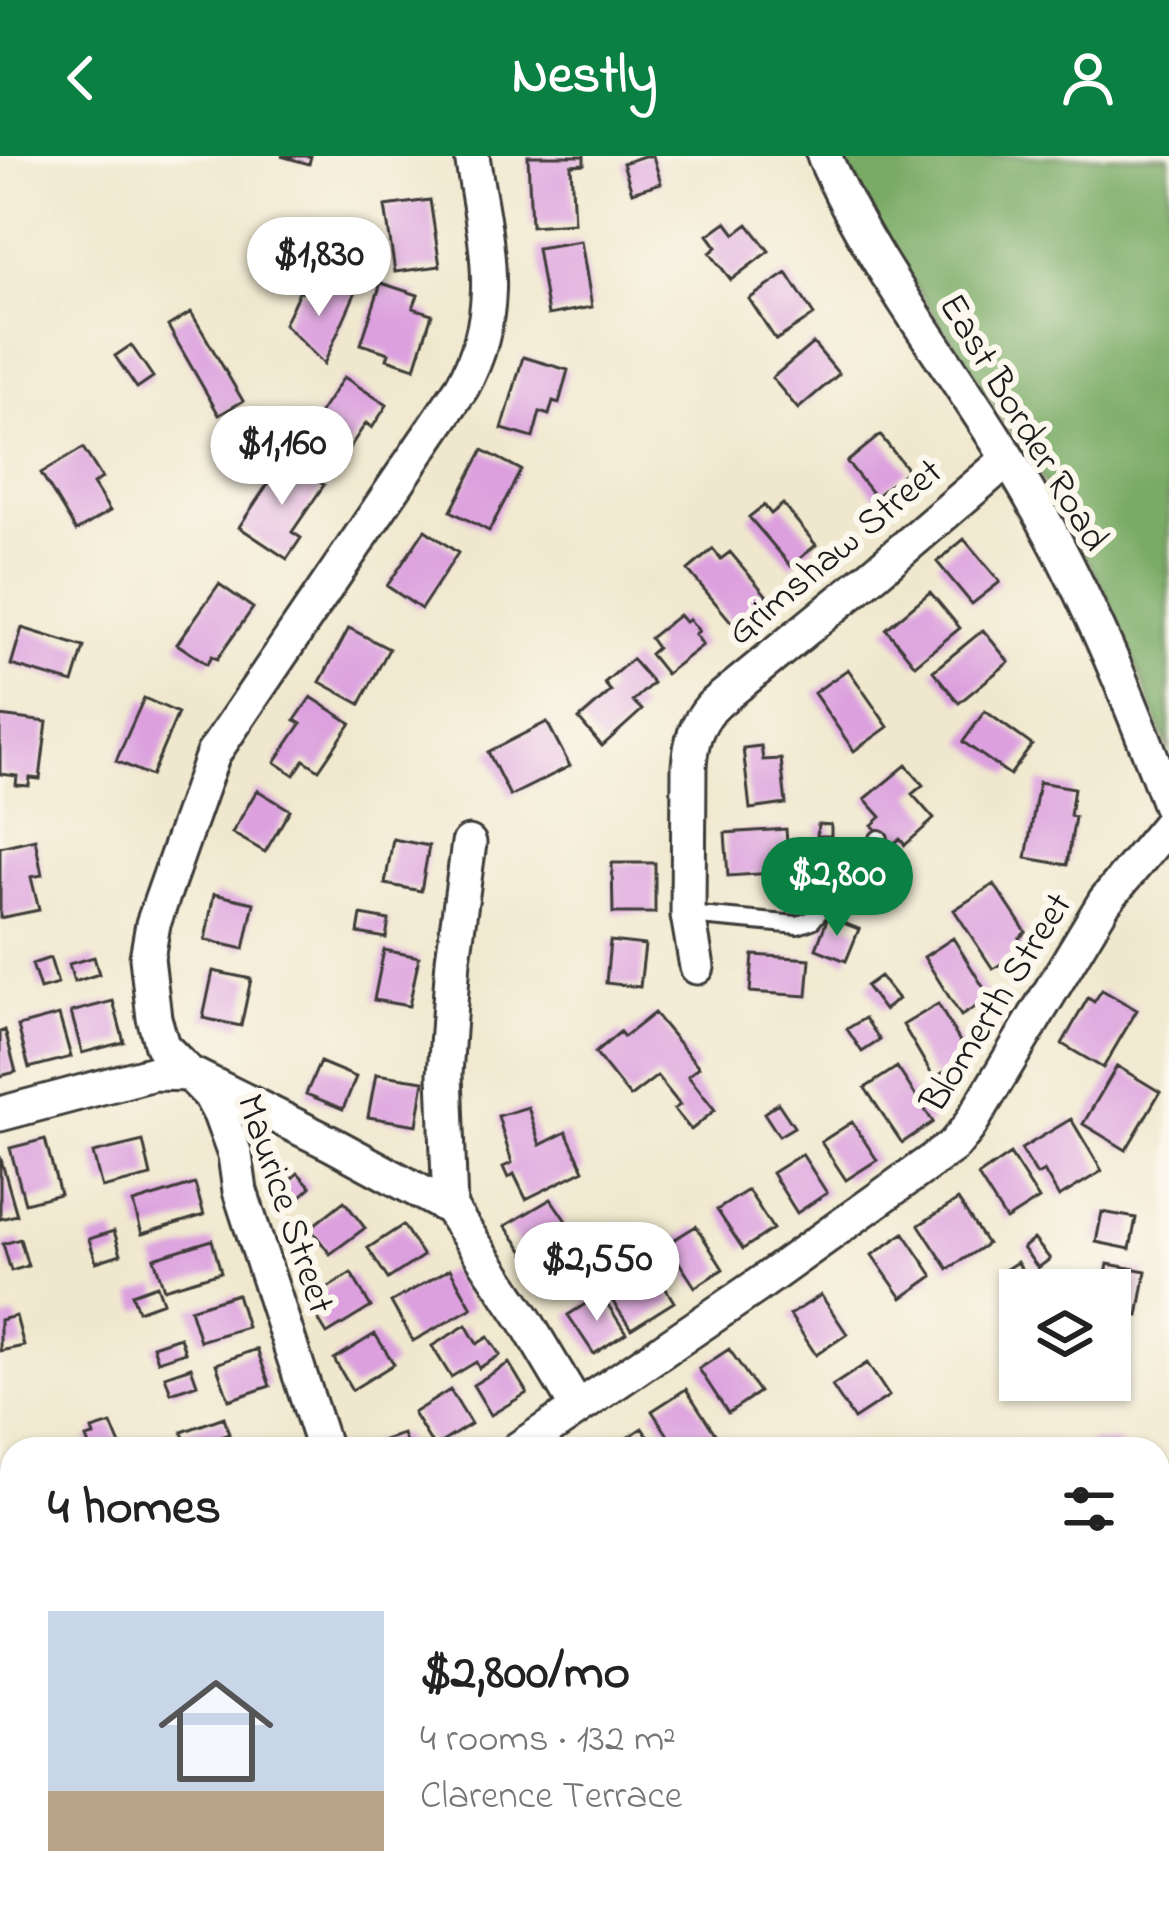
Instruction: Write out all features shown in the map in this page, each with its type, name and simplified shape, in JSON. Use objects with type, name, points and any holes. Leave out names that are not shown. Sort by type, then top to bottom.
[{"type":"street","name":"Maurice Street","points":[[320,1437],[240,1191],[235,1155],[220,1114],[210,1095],[162,1046],[148,958],[153,924],[214,754],[462,387],[478,356],[488,320],[489,284],[472,156]]},
{"type":"street","name":"East Border Road","points":[[824,156],[880,265],[1034,501],[1136,715],[1169,804]]},
{"type":"street","name":"Grimshaw Street","points":[[688,915],[691,742],[698,723],[712,706],[1008,459]]},
{"type":"street","name":"Blomerth Street","points":[[535,1437],[954,1145],[1105,901],[1169,824]]},
{"type":"street","points":[[450,1208],[446,1074],[453,960],[469,843]]},
{"type":"street","points":[[688,915],[697,967]]},
{"type":"street","points":[[0,1114],[154,1073],[191,1074],[450,1208],[578,1407]]},
{"type":"lane","points":[[688,915],[798,925],[812,920],[879,839]]},
{"type":"green space","points":[[841,156],[1169,156],[1169,753],[1103,588],[1047,487],[877,230]]},
{"type":"building","points":[[281,156],[311,156],[309,164]]},
{"type":"building","points":[[528,156],[584,156],[584,164],[571,165],[574,223],[531,226]]},
{"type":"building","points":[[653,156],[661,183],[632,192],[623,163]]},
{"type":"building","points":[[430,200],[440,266],[395,272],[385,206]]},
{"type":"building","points":[[726,222],[735,234],[748,224],[769,251],[731,280],[710,253],[717,247],[708,235]]},
{"type":"building","points":[[581,241],[592,307],[548,315],[537,248]]},
{"type":"building","points":[[787,273],[814,315],[776,340],[749,299]]},
{"type":"building","points":[[381,283],[418,295],[413,308],[432,314],[415,368],[361,344]]},
{"type":"building","points":[[357,289],[324,364],[284,324],[299,292]]},
{"type":"building","points":[[191,312],[243,401],[219,415],[168,326]]},
{"type":"building","points":[[813,343],[839,374],[798,409],[772,378]]},
{"type":"building","points":[[131,345],[153,377],[137,388],[115,356]]},
{"type":"building","points":[[523,357],[568,370],[559,403],[553,401],[549,415],[540,412],[533,438],[502,429]]},
{"type":"building","points":[[344,377],[387,405],[372,428],[366,423],[348,450],[311,426]]},
{"type":"building","points":[[880,435],[908,470],[875,497],[847,462]]},
{"type":"building","points":[[83,448],[102,478],[93,484],[110,511],[76,531],[41,473]]},
{"type":"building","points":[[483,450],[521,470],[489,531],[451,511]]},
{"type":"building","points":[[285,458],[324,485],[292,532],[301,538],[287,559],[239,527]]},
{"type":"building","points":[[783,504],[816,545],[791,566],[749,517],[764,505],[771,514]]},
{"type":"building","points":[[425,530],[458,553],[421,609],[387,586]]},
{"type":"building","points":[[964,539],[1000,582],[972,604],[937,562]]},
{"type":"building","points":[[713,549],[721,559],[730,552],[767,596],[754,607],[759,613],[738,630],[688,570]]},
{"type":"building","points":[[219,584],[253,608],[217,659],[212,656],[207,664],[177,644]]},
{"type":"building","points":[[930,592],[960,628],[915,665],[886,629]]},
{"type":"building","points":[[679,615],[699,631],[695,634],[703,645],[666,674],[650,654],[657,648],[650,638]]},
{"type":"building","points":[[22,628],[84,647],[73,683],[11,665]]},
{"type":"building","points":[[349,628],[389,649],[360,704],[320,682]]},
{"type":"building","points":[[983,630],[1009,662],[959,703],[933,671]]},
{"type":"building","points":[[632,659],[653,683],[633,701],[642,710],[602,746],[579,719],[611,691],[604,683]]},
{"type":"building","points":[[848,669],[888,727],[854,751],[814,693]]},
{"type":"building","points":[[311,697],[351,723],[319,770],[304,760],[294,775],[275,762],[301,724],[295,720]]},
{"type":"building","points":[[144,698],[178,713],[151,776],[116,761]]},
{"type":"building","points":[[985,711],[1032,745],[1010,775],[963,742]]},
{"type":"building","points":[[0,716],[47,722],[40,779],[30,778],[29,786],[16,785],[17,776],[0,774]]},
{"type":"building","points":[[547,722],[570,766],[510,796],[488,752]]},
{"type":"building","points":[[761,746],[763,760],[781,759],[786,804],[750,809],[743,748]]},
{"type":"building","points":[[906,765],[923,785],[912,794],[934,819],[905,845],[900,839],[891,846],[872,825],[881,817],[865,799]]},
{"type":"building","points":[[1039,782],[1074,788],[1070,816],[1075,817],[1067,865],[1026,858]]},
{"type":"building","points":[[257,790],[290,810],[265,852],[232,833]]},
{"type":"building","points":[[818,824],[831,825],[831,836],[817,836]]},
{"type":"building","points":[[786,829],[789,872],[728,876],[725,833]]},
{"type":"building","points":[[35,839],[42,875],[31,877],[39,910],[0,918],[0,847]]},
{"type":"building","points":[[393,839],[429,846],[421,891],[385,884]]},
{"type":"building","points":[[612,863],[655,863],[655,913],[613,913]]},
{"type":"building","points":[[994,884],[1026,932],[1019,938],[1026,948],[993,969],[954,910]]},
{"type":"building","points":[[214,894],[254,903],[244,949],[205,940]]},
{"type":"building","points":[[361,915],[389,920],[386,938],[358,933]]},
{"type":"building","points":[[828,917],[859,929],[846,961],[816,949]]},
{"type":"building","points":[[953,938],[990,998],[961,1016],[924,957]]},
{"type":"building","points":[[610,941],[645,945],[640,987],[606,983]]},
{"type":"building","points":[[384,950],[419,957],[409,1006],[374,1000]]},
{"type":"building","points":[[753,955],[810,959],[807,996],[750,992]]},
{"type":"building","points":[[94,957],[99,974],[74,982],[69,964]]},
{"type":"building","points":[[50,958],[58,984],[40,989],[32,964]]},
{"type":"building","points":[[213,971],[251,979],[241,1026],[203,1018]]},
{"type":"building","points":[[880,976],[898,999],[884,1010],[866,986]]},
{"type":"building","points":[[1102,990],[1137,1010],[1103,1068],[1062,1044],[1088,998],[1094,1002]]},
{"type":"building","points":[[113,1001],[124,1042],[82,1053],[71,1012]]},
{"type":"building","points":[[938,1004],[969,1057],[934,1078],[903,1025]]},
{"type":"building","points":[[654,1013],[699,1067],[688,1076],[715,1110],[691,1130],[674,1109],[680,1105],[657,1076],[630,1097],[595,1053]]},
{"type":"building","points":[[59,1015],[71,1057],[29,1068],[18,1026]]},
{"type":"building","points":[[865,1018],[880,1040],[862,1052],[847,1029]]},
{"type":"building","points":[[5,1030],[16,1072],[0,1076],[0,1032]]},
{"type":"building","points":[[320,1062],[356,1077],[343,1109],[306,1094]]},
{"type":"building","points":[[1117,1066],[1160,1092],[1126,1150],[1083,1124]]},
{"type":"building","points":[[897,1067],[933,1122],[902,1143],[865,1088]]},
{"type":"building","points":[[376,1074],[424,1081],[417,1125],[368,1117]]},
{"type":"building","points":[[778,1103],[794,1127],[779,1136],[764,1113]]},
{"type":"building","points":[[528,1107],[540,1145],[566,1132],[584,1170],[526,1199],[514,1174],[508,1178],[503,1167],[512,1163],[498,1116]]},
{"type":"building","points":[[1071,1119],[1102,1171],[1059,1197],[1044,1171],[1037,1175],[1021,1149]]},
{"type":"building","points":[[852,1122],[877,1160],[846,1180],[821,1142]]},
{"type":"building","points":[[45,1139],[60,1194],[25,1203],[10,1148]]},
{"type":"building","points":[[143,1141],[151,1176],[102,1188],[93,1153]]},
{"type":"building","points":[[802,1154],[827,1193],[797,1213],[772,1173]]},
{"type":"building","points":[[1010,1154],[1039,1199],[1006,1220],[978,1176]]},
{"type":"building","points":[[0,1156],[17,1215],[0,1219]]},
{"type":"building","points":[[298,1173],[311,1187],[291,1205],[278,1191]]},
{"type":"building","points":[[195,1184],[204,1215],[142,1234],[133,1203]]},
{"type":"building","points":[[748,1190],[773,1229],[743,1249],[717,1210]]},
{"type":"building","points":[[551,1199],[566,1221],[555,1228],[561,1237],[552,1243],[559,1253],[536,1268],[505,1226]]},
{"type":"building","points":[[958,1200],[987,1244],[948,1269],[919,1225]]},
{"type":"building","points":[[344,1201],[365,1228],[330,1254],[310,1228]]},
{"type":"building","points":[[1102,1212],[1136,1218],[1130,1249],[1096,1242]]},
{"type":"building","points":[[403,1225],[423,1256],[388,1279],[368,1248]]},
{"type":"building","points":[[696,1226],[723,1269],[695,1287],[667,1244]]},
{"type":"building","points":[[114,1231],[121,1254],[96,1262],[89,1239]]},
{"type":"building","points":[[904,1233],[933,1276],[902,1298],[872,1255]]},
{"type":"building","points":[[20,1239],[28,1266],[11,1271],[3,1244]]},
{"type":"building","points":[[1034,1239],[1050,1259],[1038,1268],[1023,1248]]},
{"type":"building","points":[[212,1240],[221,1272],[164,1289],[154,1258]]},
{"type":"building","points":[[1108,1264],[1146,1271],[1138,1316],[1131,1315],[1131,1269],[1107,1269]]},
{"type":"building","points":[[450,1269],[472,1308],[413,1341],[391,1302]]},
{"type":"building","points":[[655,1271],[674,1302],[631,1329],[606,1291],[625,1280],[630,1287]]},
{"type":"building","points":[[351,1273],[371,1307],[327,1334],[307,1301]]},
{"type":"building","points":[[157,1285],[163,1302],[138,1311],[132,1294]]},
{"type":"building","points":[[237,1294],[247,1327],[200,1341],[190,1309]]},
{"type":"building","points":[[601,1294],[626,1333],[594,1354],[568,1315]]},
{"type":"building","points":[[821,1295],[847,1334],[816,1355],[790,1315]]},
{"type":"building","points":[[16,1316],[24,1346],[0,1351],[0,1320]]},
{"type":"building","points":[[466,1325],[477,1344],[488,1337],[500,1355],[451,1377],[432,1346]]},
{"type":"building","points":[[375,1334],[394,1364],[352,1390],[334,1359]]},
{"type":"building","points":[[180,1337],[185,1352],[158,1361],[153,1346]]},
{"type":"building","points":[[257,1349],[270,1386],[229,1400],[216,1364]]},
{"type":"building","points":[[729,1349],[759,1392],[728,1413],[699,1369]]},
{"type":"building","points":[[509,1363],[527,1393],[491,1415],[473,1385]]},
{"type":"building","points":[[867,1363],[889,1396],[854,1419],[832,1386]]},
{"type":"building","points":[[191,1367],[197,1384],[171,1393],[165,1376]]},
{"type":"building","points":[[686,1389],[717,1437],[669,1437],[652,1411]]},
{"type":"building","points":[[450,1390],[471,1424],[450,1437],[428,1437],[413,1413]]},
{"type":"building","points":[[224,1417],[229,1434],[184,1437],[182,1432]]},
{"type":"building","points":[[111,1424],[116,1437],[90,1437],[92,1430]]}]
